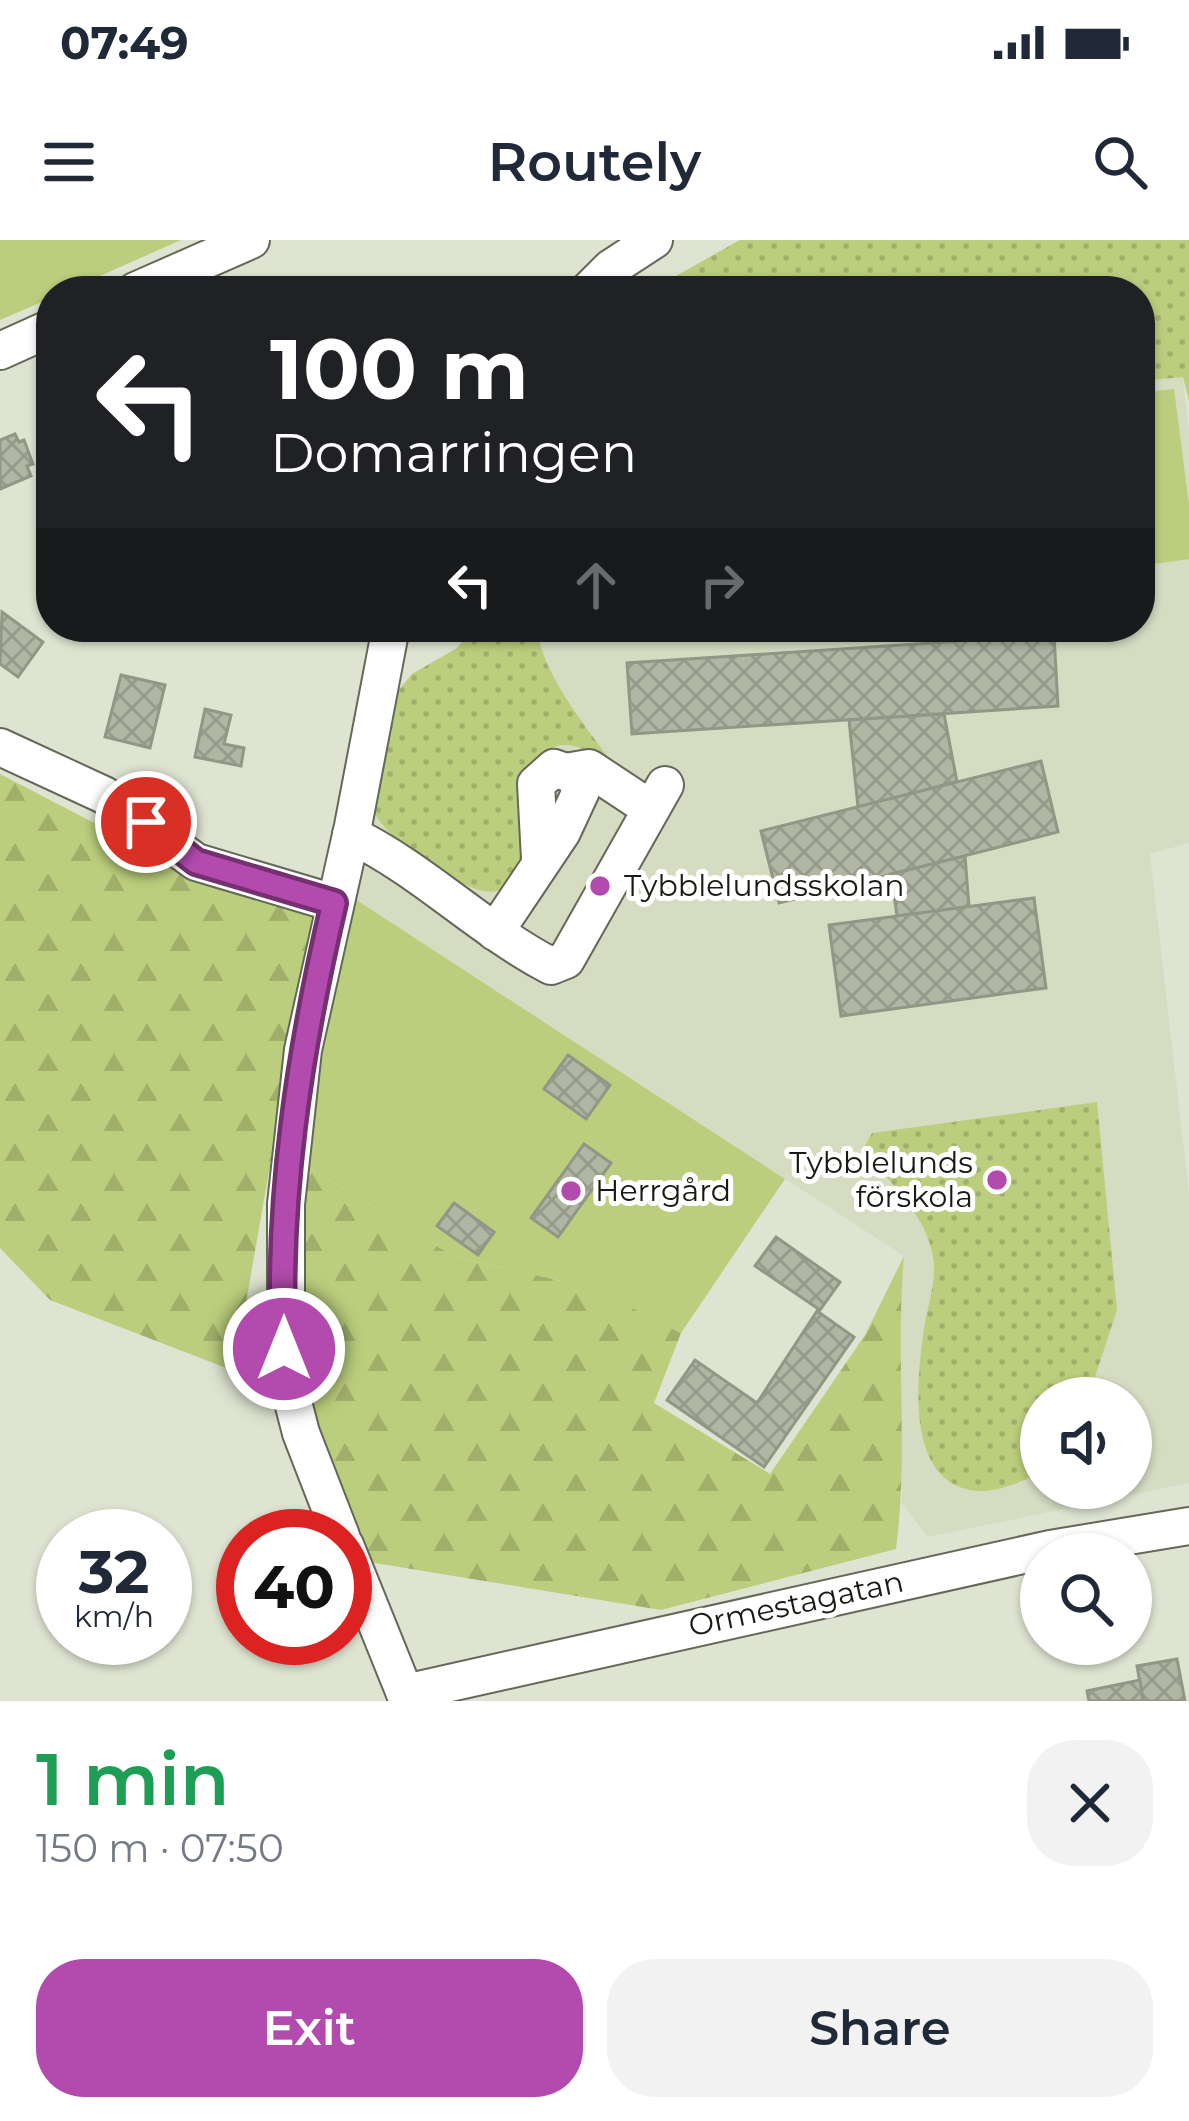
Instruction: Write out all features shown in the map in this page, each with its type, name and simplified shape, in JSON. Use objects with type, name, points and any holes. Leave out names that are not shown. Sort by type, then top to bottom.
[{"type":"street","points":[[169,276],[250,240]]},
{"type":"street","points":[[603,276],[654,240]]},
{"type":"street","points":[[0,351],[36,335]]},
{"type":"street","points":[[331,1509],[301,1433],[286,1375],[286,1204],[303,1050],[388,642]]},
{"type":"street","points":[[0,747],[104,795],[196,862],[334,903]]},
{"type":"street","points":[[351,835],[386,852],[495,932],[551,966],[566,960],[658,797],[589,768],[566,772],[574,775],[581,791],[562,832],[495,932]]},
{"type":"street","name":"Ormestagatan","points":[[407,1697],[1049,1549],[1189,1526]]},
{"type":"street","points":[[372,1611],[407,1697]]},
{"type":"shaded area","name":"Tybblelundsskolan","points":[[740,240],[1167,240],[1189,432],[1189,843],[1150,854],[1189,1194],[1189,1483],[1152,1491],[1152,1377],[1020,1377],[1020,1509],[1063,1509],[928,1537],[902,1504],[898,1324],[904,1256],[352,897],[374,815],[370,805],[412,674],[462,642],[1155,642],[1155,276],[676,276]]},
{"type":"green space","points":[[0,240],[181,240],[100,276],[36,276],[36,304],[0,320]]},
{"type":"green space","points":[[740,240],[1189,240],[1189,401],[1183,377],[1155,380],[1155,276],[676,276]]},
{"type":"green space","points":[[1174,389],[1189,505],[1189,559],[1155,564],[1155,391]]},
{"type":"green space","points":[[462,642],[540,642],[555,680],[611,761],[568,745],[549,749],[532,762],[518,789],[528,830],[519,871],[511,883],[490,892],[461,883],[412,851],[392,835],[370,805],[391,699],[412,674]]},
{"type":"green space","points":[[0,774],[129,841],[315,909],[234,1371],[50,1300],[0,1248]]},
{"type":"green space","points":[[352,897],[785,1179],[681,1333],[593,1288],[455,1257],[302,1163]]},
{"type":"green space","points":[[1097,1102],[1117,1310],[1095,1377],[1020,1377],[1020,1481],[997,1489],[970,1490],[949,1481],[934,1466],[925,1446],[918,1398],[934,1273],[931,1248],[918,1217],[862,1151],[872,1133]]},
{"type":"green space","points":[[302,1163],[455,1257],[594,1288],[681,1333],[654,1403],[770,1474],[865,1335],[904,1256],[896,1549],[661,1610],[372,1562],[372,1509],[350,1509],[305,1386]]},
{"type":"building","points":[[15,434],[19,442],[24,440],[33,464],[27,466],[31,476],[0,489],[0,440]]},
{"type":"building","points":[[2,612],[36,637],[36,642],[43,642],[18,677],[0,664]]},
{"type":"building","points":[[947,642],[1054,642],[1058,706],[632,734],[627,663]]},
{"type":"building","points":[[121,675],[165,685],[150,748],[105,737]]},
{"type":"building","points":[[205,709],[231,715],[224,744],[244,748],[241,766],[195,757]]},
{"type":"building","points":[[944,714],[957,782],[858,807],[849,720]]},
{"type":"building","points":[[1041,761],[1058,832],[779,903],[761,831]]},
{"type":"building","points":[[965,856],[969,907],[897,916],[891,874]]},
{"type":"building","points":[[1034,898],[1046,988],[841,1016],[829,925]]},
{"type":"building","points":[[568,1055],[610,1085],[586,1119],[544,1089]]},
{"type":"building","name":"Herrgård","points":[[584,1144],[611,1163],[558,1237],[531,1218]]},
{"type":"building","points":[[454,1203],[494,1232],[478,1255],[437,1226]]},
{"type":"building","points":[[776,1237],[840,1282],[820,1310],[755,1266]]},
{"type":"building","points":[[817,1311],[854,1337],[764,1467],[667,1400],[695,1360],[757,1403]]},
{"type":"building","points":[[1177,1659],[1185,1701],[1143,1701],[1137,1666]]},
{"type":"building","points":[[1140,1680],[1143,1701],[1089,1701],[1087,1691]]},
{"type":"place","name":"Tybblelundsskolan","points":[[600,886]]},
{"type":"place","name":"Tybblelunds förskola","points":[[997,1180]]},
{"type":"place","name":"Herrgård","points":[[571,1191]]},
{"type":"route","points":[[146,822],[196,862],[334,903],[303,1050],[293,1124],[286,1204],[284,1349]]}]
